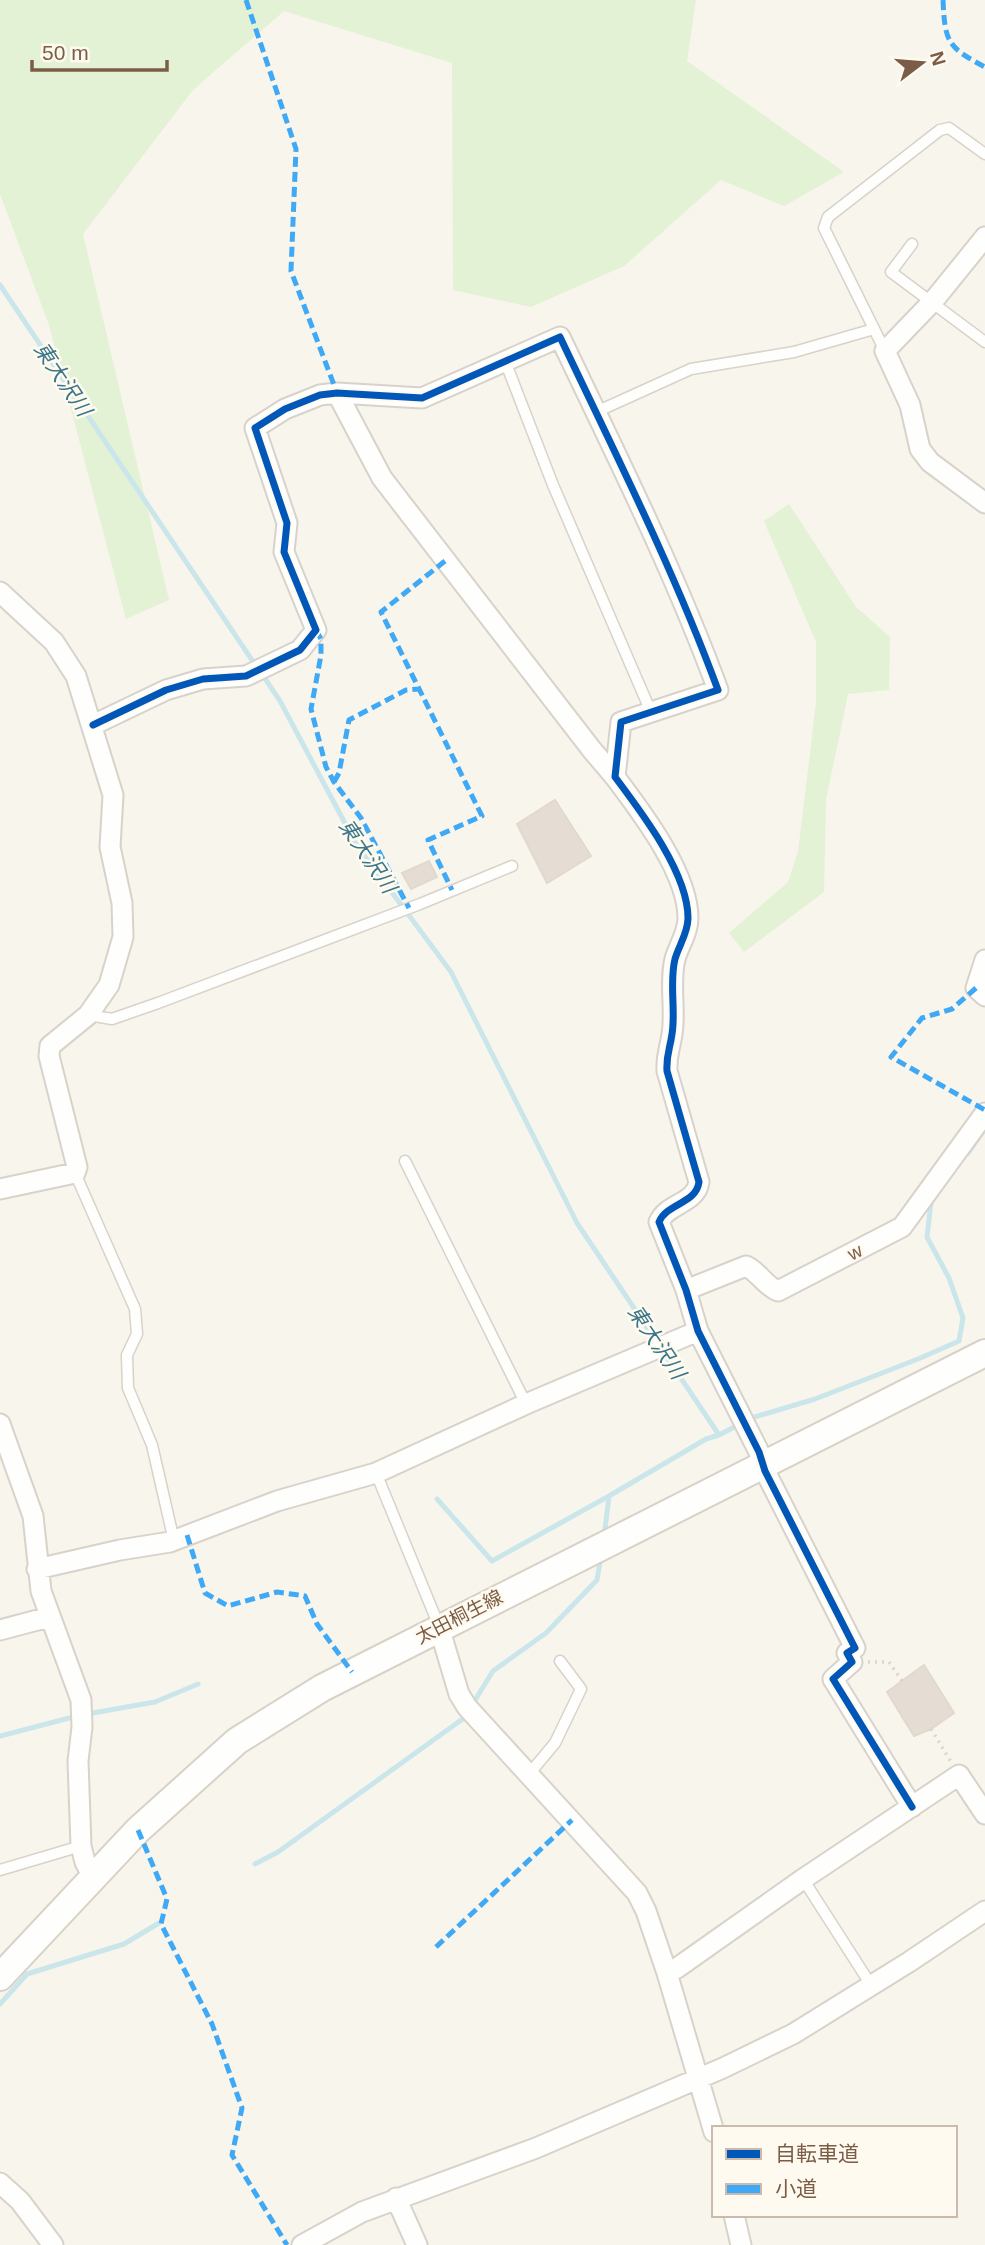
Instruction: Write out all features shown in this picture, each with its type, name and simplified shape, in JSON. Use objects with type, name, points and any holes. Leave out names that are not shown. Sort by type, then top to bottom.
[{"type":"main road","name":"太田桐生線","points":[[0,1977],[138,1830],[237,1741],[321,1688],[985,1353]]},
{"type":"street","points":[[983,244],[885,351],[911,405],[920,449],[930,462],[985,503]]},
{"type":"street","points":[[93,726],[166,690],[203,679],[246,676],[300,650],[316,629],[284,552],[287,523],[256,428],[285,410],[320,395],[337,393],[422,398],[560,337],[665,559],[718,690],[621,722],[615,777]]},
{"type":"street","points":[[337,393],[382,478],[615,777],[641,812],[675,869],[687,901],[687,929],[675,961],[672,1033],[666,1055],[667,1071],[699,1182],[694,1194],[664,1213],[659,1222],[686,1290],[698,1331],[855,1648],[847,1653],[852,1662],[833,1679],[912,1807]]},
{"type":"street","points":[[0,592],[54,642],[76,676],[113,795],[110,847],[122,903],[123,937],[109,985],[88,1015],[50,1046],[49,1056],[77,1167],[75,1173],[0,1189]]},
{"type":"street","points":[[980,992],[985,960]]},
{"type":"street","name":"w","points":[[686,1290],[746,1266],[755,1270],[772,1289],[778,1291],[902,1227],[985,1113]]},
{"type":"street","points":[[37,1569],[173,1541],[277,1501],[376,1473],[526,1404],[698,1331]]},
{"type":"street","points":[[0,1424],[33,1516],[41,1591],[73,1675],[82,1714],[78,1761],[81,1846],[93,1877]]},
{"type":"street","points":[[0,1630],[49,1617]]},
{"type":"street","points":[[439,1627],[459,1694],[471,1711],[637,1893],[646,1911],[667,1973],[712,2126]]},
{"type":"street","points":[[667,1973],[959,1775],[985,1814]]},
{"type":"street","points":[[302,2245],[362,2212],[536,2148],[698,2079],[793,2034],[985,1911]]},
{"type":"street","points":[[0,2183],[20,2201],[53,2245]]},
{"type":"street","points":[[396,2198],[417,2245]]},
{"type":"street","points":[[734,2217],[741,2245]]},
{"type":"lane","points":[[885,351],[824,228],[828,217],[940,130],[949,128],[985,154]]},
{"type":"lane","points":[[912,244],[891,272],[985,342]]},
{"type":"lane","points":[[596,412],[691,369],[794,352],[874,329]]},
{"type":"lane","points":[[505,362],[553,485],[651,712]]},
{"type":"lane","points":[[88,1015],[111,1019],[158,1003],[420,904],[512,866]]},
{"type":"lane","points":[[405,1161],[526,1404]]},
{"type":"lane","points":[[75,1173],[135,1309],[137,1334],[127,1355],[128,1388],[152,1444],[173,1541]]},
{"type":"lane","points":[[376,1473],[439,1627]]},
{"type":"lane","points":[[529,1774],[555,1743],[581,1689],[560,1661]]},
{"type":"lane","points":[[0,1870],[81,1846]]},
{"type":"lane","points":[[803,1879],[871,1985]]},
{"type":"path","points":[[852,1662],[889,1662],[902,1681]]},
{"type":"path","points":[[930,1729],[959,1775]]},
{"type":"green space","points":[[0,0],[696,0],[687,61],[844,172],[784,206],[721,180],[624,266],[531,307],[453,290],[452,63],[284,11],[193,90],[83,234],[169,600],[126,619],[49,325],[0,194]]},
{"type":"green space","points":[[789,504],[856,607],[890,637],[889,690],[848,694],[826,800],[824,892],[744,952],[729,933],[788,882],[798,852],[816,703],[816,642],[764,521]]},
{"type":"building","points":[[555,800],[591,856],[547,883],[517,824]]},
{"type":"building","points":[[429,861],[437,877],[411,889],[402,873]]},
{"type":"building","points":[[924,1665],[954,1713],[931,1729],[914,1736],[887,1692]]},
{"type":"waterway","name":"東大沢川","points":[[0,285],[256,666]]},
{"type":"waterway","name":"東大沢川","points":[[262,674],[280,701],[356,844],[451,972],[577,1223],[719,1435]]},
{"type":"waterway","points":[[968,1153],[985,1129]]},
{"type":"waterway","points":[[748,1419],[815,1399],[959,1341],[963,1318],[949,1278],[927,1237],[931,1202],[935,1197]]},
{"type":"waterway","points":[[605,1529],[609,1496],[706,1439],[740,1424]]},
{"type":"waterway","points":[[437,1499],[492,1561],[609,1496]]},
{"type":"waterway","points":[[472,1705],[493,1671],[546,1633],[597,1580],[600,1562]]},
{"type":"waterway","points":[[87,1714],[155,1702],[198,1684]]},
{"type":"waterway","points":[[255,1864],[278,1852],[464,1718],[467,1713]]},
{"type":"waterway","points":[[0,1736],[77,1716]]},
{"type":"waterway","points":[[0,2004],[27,1974],[124,1944],[159,1923]]},
{"type":"marked path","points":[[246,0],[296,149],[291,271],[337,393]]},
{"type":"marked path","points":[[943,0],[945,25],[951,42],[963,54],[985,67]]},
{"type":"marked path","points":[[445,561],[381,612],[482,816],[428,840],[452,890]]},
{"type":"marked path","points":[[316,630],[321,639],[321,655],[311,709],[326,767],[361,818],[409,908]]},
{"type":"marked path","points":[[334,782],[339,773],[349,720],[406,690],[419,689]]},
{"type":"marked path","points":[[976,988],[952,1009],[922,1018],[891,1057],[985,1110]]},
{"type":"marked path","points":[[187,1535],[205,1593],[228,1606],[277,1592],[305,1596],[317,1624],[352,1672]]},
{"type":"marked path","points":[[436,1947],[572,1820]]},
{"type":"marked path","points":[[138,1830],[167,1899],[161,1924],[212,2024],[242,2108],[232,2155],[287,2245]]},
{"type":"cycle path","points":[[93,725],[166,690],[203,679],[246,676],[300,650],[316,630],[284,552],[287,523],[255,428],[285,409],[320,395],[337,393],[422,398],[560,337],[663,555],[718,690],[621,722],[615,777],[662,844],[672,863],[686,900],[688,918],[687,929],[673,968],[673,1025],[667,1071],[699,1182],[693,1195],[668,1211],[659,1222],[686,1290],[698,1331],[855,1648],[847,1653],[852,1662],[833,1679],[912,1807]]}]
